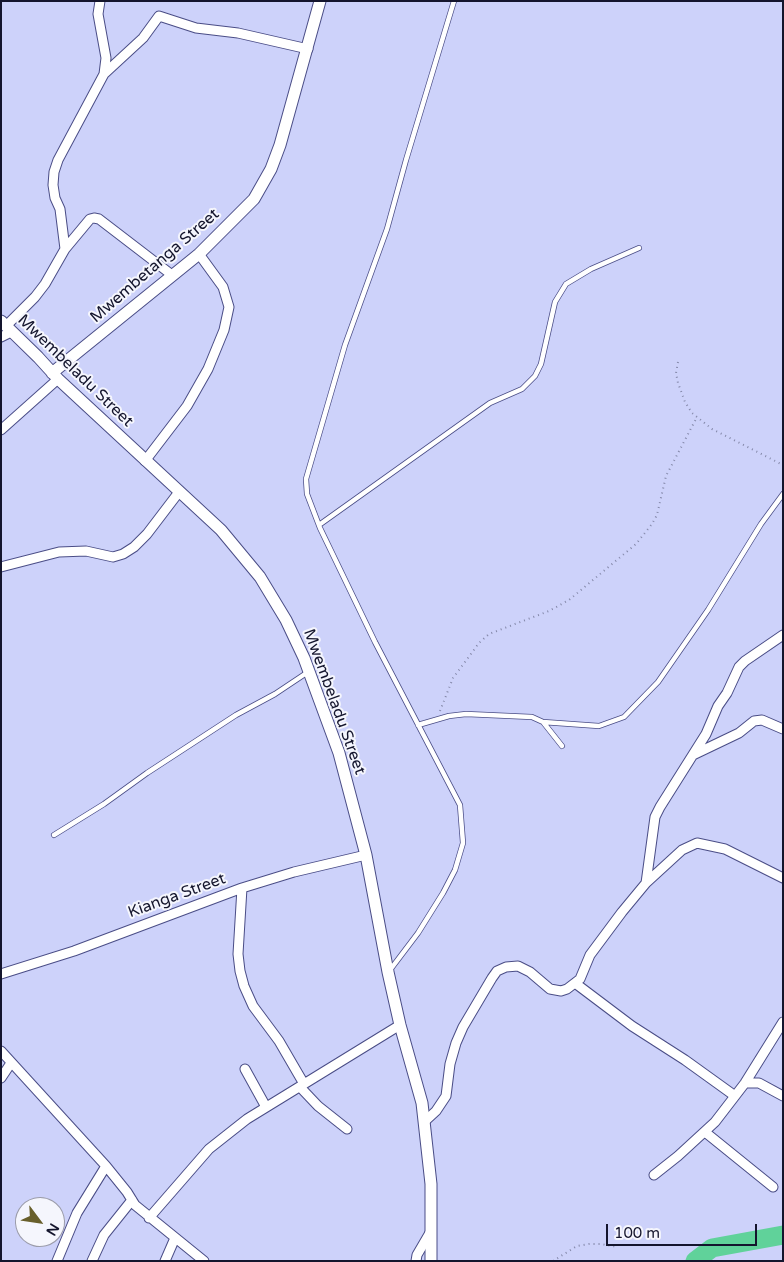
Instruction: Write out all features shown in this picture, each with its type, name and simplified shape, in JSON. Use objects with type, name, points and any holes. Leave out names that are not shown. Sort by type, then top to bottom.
[{"type":"street","points":[[100,1],[98,14],[106,58],[104,74]]},
{"type":"street","name":"Mwembetanga Street","points":[[55,376],[199,254],[254,199],[271,169],[280,145],[320,1]]},
{"type":"street","points":[[65,250],[60,209],[55,198],[53,185],[54,172],[58,160],[104,74],[143,38],[159,16],[196,28],[238,33],[308,48]]},
{"type":"street","points":[[5,329],[40,291],[65,250],[90,219],[99,219],[172,275]]},
{"type":"street","points":[[145,462],[187,406],[208,369],[224,330],[229,307],[223,286],[199,254]]},
{"type":"street","name":"Mwembeladu Street","points":[[5,329],[38,357],[55,376],[145,462],[221,530],[260,577],[286,620],[309,671],[339,754],[366,855],[388,972],[400,1025],[417,1084],[424,1122],[431,1184],[431,1261]]},
{"type":"street","points":[[1,430],[55,376]]},
{"type":"street","points":[[1,567],[58,552],[86,550],[113,557],[123,554],[134,547],[147,534],[179,492]]},
{"type":"street","points":[[646,883],[655,817],[706,734],[718,706],[727,693],[739,667],[783,635]]},
{"type":"street","points":[[693,755],[739,733],[754,721],[762,720],[783,729]]},
{"type":"street","points":[[424,1122],[436,1111],[446,1096],[450,1064],[456,1043],[497,971],[506,967],[518,966],[530,972],[550,990],[556,991],[567,989],[575,984],[580,979],[590,954],[646,883],[682,850],[697,843],[725,850],[783,878]]},
{"type":"street","name":"Kianga Street","points":[[1,974],[74,951],[242,888],[294,872],[366,855]]},
{"type":"street","points":[[242,888],[238,954],[244,986],[253,1006],[279,1041],[302,1086],[318,1106],[347,1129]]},
{"type":"street","points":[[575,984],[632,1026],[691,1064],[735,1096]]},
{"type":"street","points":[[654,1175],[705,1132],[735,1096],[783,1022]]},
{"type":"street","points":[[149,1218],[209,1149],[247,1118],[400,1025]]},
{"type":"street","points":[[1,1051],[106,1166],[132,1200],[149,1218],[204,1261]]},
{"type":"street","points":[[1,1078],[11,1063]]},
{"type":"street","points":[[245,1069],[266,1107]]},
{"type":"street","points":[[744,1083],[758,1084],[783,1096]]},
{"type":"street","points":[[705,1132],[773,1187]]},
{"type":"street","points":[[57,1261],[77,1213],[106,1166]]},
{"type":"street","points":[[92,1261],[104,1235],[132,1200]]},
{"type":"street","points":[[416,1261],[417,1255],[432,1231]]},
{"type":"street","points":[[165,1261],[175,1238]]},
{"type":"lane","points":[[388,972],[418,933],[443,894],[455,870],[463,843],[460,805],[375,642],[319,525],[307,494],[306,479],[345,345],[387,229],[454,1]]},
{"type":"lane","points":[[319,525],[490,403],[522,389],[535,376],[541,364],[555,302],[566,284],[590,269],[639,248]]},
{"type":"lane","points":[[418,725],[466,714],[486,714],[532,717],[543,722],[599,726],[624,716],[658,682],[708,610],[761,524],[783,494]]},
{"type":"lane","points":[[54,835],[104,804],[147,773],[220,726],[275,694],[309,671]]},
{"type":"lane","points":[[543,722],[562,746]]},
{"type":"path","points":[[678,362],[676,374],[678,383],[685,402],[697,417],[712,430],[783,465]]},
{"type":"path","points":[[438,719],[442,702],[453,678],[479,643],[489,634],[548,611],[569,600],[620,558],[644,535],[657,515],[666,476],[697,417]]},
{"type":"path","points":[[553,1261],[576,1246],[601,1244],[618,1247]]},
{"type":"waterway","points":[[695,1261],[712,1248],[783,1235]]}]
